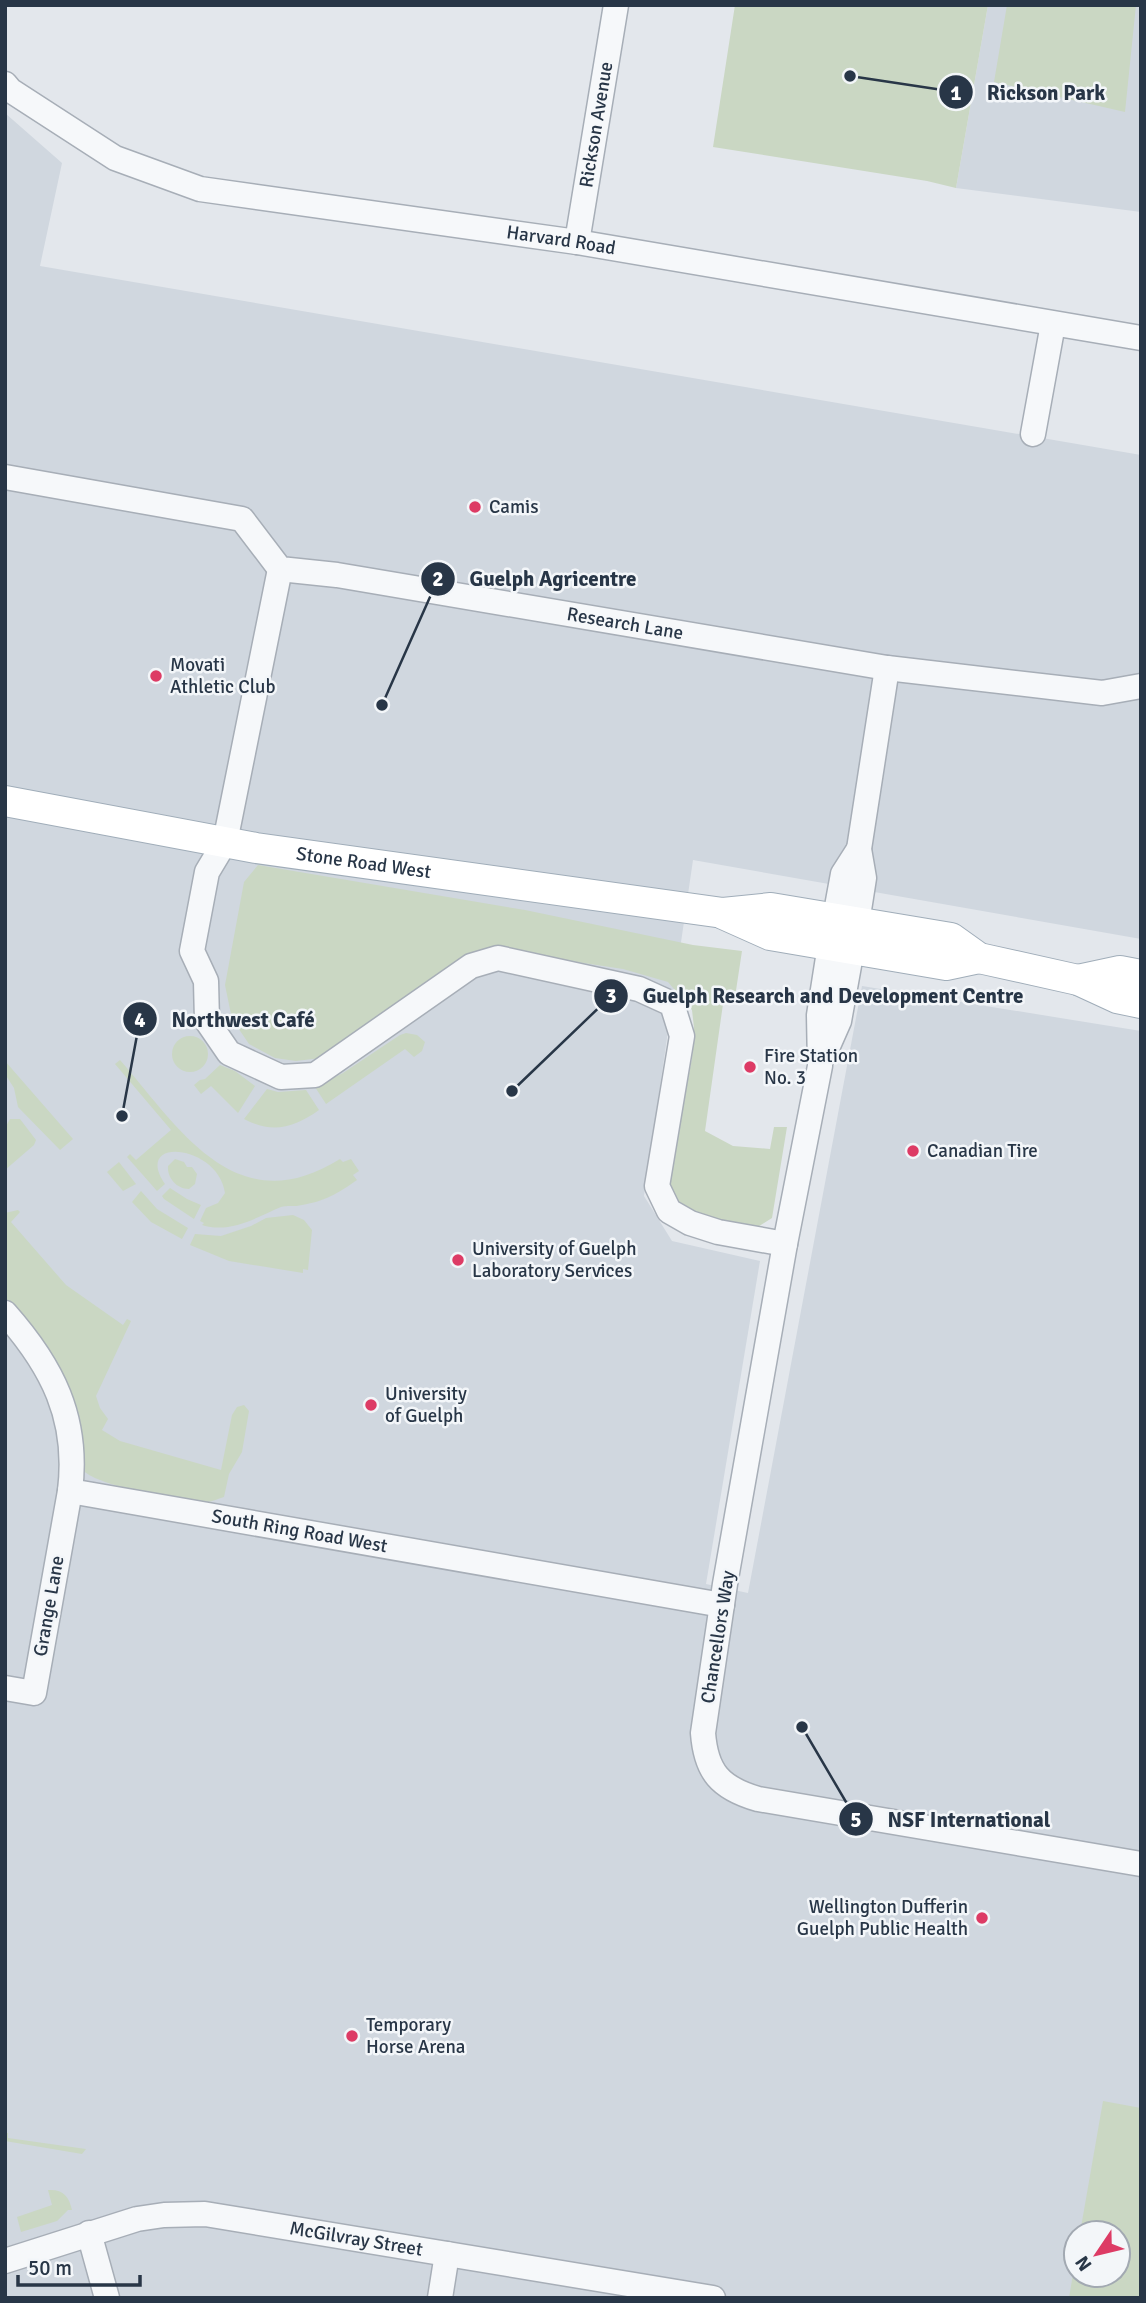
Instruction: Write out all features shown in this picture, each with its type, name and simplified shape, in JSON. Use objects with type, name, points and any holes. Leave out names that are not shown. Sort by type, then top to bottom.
[{"type":"main road","name":"Stone Road West","points":[[5,801],[225,842],[723,914],[771,908],[843,934],[951,938],[979,958],[1078,980],[1117,998],[1141,1003]]},
{"type":"main road","name":"Stone Road West","points":[[1078,980],[1120,971],[1141,975]]},
{"type":"street","name":"Rickson Avenue","points":[[577,242],[617,5]]},
{"type":"street","name":"Harvard Road","points":[[5,84],[10,90],[115,158],[200,190],[577,242],[1141,338]]},
{"type":"street","points":[[1033,433],[1053,324]]},
{"type":"street","points":[[5,477],[242,519],[280,569],[225,842],[207,872],[192,951],[206,981],[207,1021],[229,1054],[281,1077],[315,1075],[471,966],[498,958],[639,989],[672,1004],[682,1036],[657,1185],[669,1212],[690,1223],[718,1232],[785,1244]]},
{"type":"street","name":"Research Lane","points":[[280,569],[337,575],[887,668],[1102,693],[1141,686]]},
{"type":"street","points":[[843,934],[864,878],[859,849],[887,668]]},
{"type":"street","name":"Chancellors Way","points":[[843,934],[819,1015],[820,1066],[785,1244],[722,1605],[703,1733],[709,1766],[718,1779],[731,1789],[758,1799],[1141,1864]]},
{"type":"street","points":[[5,1312],[37,1353],[61,1401],[72,1440],[70,1491]]},
{"type":"street","name":"South Ring Road West","points":[[70,1491],[722,1605]]},
{"type":"street","name":"Grange Lane","points":[[5,1688],[34,1693],[70,1491]]},
{"type":"street","name":"McGilvray Street","points":[[5,2261],[89,2233],[151,2217],[205,2214],[713,2298]]},
{"type":"street","points":[[89,2233],[107,2298]]},
{"type":"street","points":[[440,2298],[447,2254]]},
{"type":"shaded area","points":[[988,5],[1141,5],[1141,212],[956,188]]},
{"type":"shaded area","name":"University of Guelph","points":[[5,113],[62,163],[40,266],[1141,455],[1141,939],[693,860],[644,1196],[672,1241],[760,1261],[706,1584],[748,1593],[862,986],[1141,1031],[1141,2298],[5,2298]]},
{"type":"green space","points":[[735,5],[988,5],[956,188],[713,147]]},
{"type":"green space","points":[[1007,5],[1136,5],[1125,112],[994,82]]},
{"type":"green space","points":[[258,865],[525,910],[693,945],[742,951],[735,997],[723,994],[705,1131],[733,1146],[770,1149],[774,1127],[787,1127],[772,1218],[756,1228],[721,1220],[679,1206],[667,1187],[692,1058],[694,1028],[692,1010],[668,982],[623,969],[492,949],[475,951],[321,1058],[296,1061],[275,1058],[249,1044],[232,1019],[225,985],[244,882]]},
{"type":"green space","points":[[406,1033],[417,1035],[425,1042],[422,1051],[414,1057],[405,1049],[326,1104],[315,1087],[343,1073]]},
{"type":"green space","points":[[190,1036],[203,1041],[208,1054],[203,1067],[190,1072],[177,1067],[172,1054],[177,1041]]},
{"type":"green space","points":[[120,1060],[189,1139],[214,1160],[241,1174],[270,1181],[303,1176],[340,1159],[343,1162],[351,1159],[359,1171],[353,1175],[357,1180],[324,1199],[299,1206],[281,1207],[233,1226],[202,1225],[204,1223],[200,1221],[206,1208],[218,1203],[225,1193],[219,1177],[208,1164],[180,1152],[168,1153],[159,1158],[158,1169],[165,1184],[157,1191],[127,1157],[130,1154],[136,1160],[171,1130],[115,1064]]},
{"type":"green space","points":[[5,1061],[73,1139],[60,1150],[18,1107],[14,1088],[5,1074]]},
{"type":"green space","points":[[220,1065],[235,1071],[255,1086],[238,1113],[211,1086],[201,1094],[194,1085]]},
{"type":"green space","points":[[267,1089],[278,1092],[306,1090],[319,1110],[301,1121],[283,1127],[254,1124],[244,1119]]},
{"type":"green space","points":[[10,1119],[20,1119],[36,1140],[34,1145],[5,1170],[5,1128]]},
{"type":"green space","points":[[175,1159],[184,1162],[187,1167],[192,1167],[197,1174],[195,1184],[189,1189],[177,1185],[169,1175],[168,1166]]},
{"type":"green space","points":[[119,1162],[136,1184],[123,1191],[107,1172]]},
{"type":"green space","points":[[170,1188],[201,1205],[194,1219],[164,1199],[162,1196]]},
{"type":"green space","points":[[141,1191],[157,1209],[188,1228],[182,1239],[151,1222],[132,1202]]},
{"type":"green space","points":[[18,1210],[20,1212],[11,1222],[66,1285],[123,1325],[127,1319],[131,1321],[96,1396],[108,1419],[102,1430],[120,1441],[221,1470],[232,1415],[237,1407],[244,1405],[249,1411],[242,1452],[229,1474],[224,1497],[206,1502],[158,1495],[105,1482],[84,1471],[78,1421],[62,1377],[37,1336],[5,1297],[5,1213]]},
{"type":"green space","points":[[293,1215],[304,1220],[312,1230],[308,1270],[303,1269],[303,1273],[229,1261],[190,1245],[195,1234],[221,1236],[266,1218]]},
{"type":"green space","points":[[1103,2101],[1141,2108],[1141,2298],[1069,2298],[1070,2289],[1132,2289],[1132,2219],[1082,2219]]},
{"type":"green space","points":[[5,2133],[8,2133],[8,2138],[86,2149],[82,2154],[5,2141]]},
{"type":"green space","points":[[48,2190],[64,2194],[72,2210],[68,2210],[57,2221],[21,2232],[17,2217],[52,2205]]},
{"type":"place","name":"Rickson Park","points":[[850,76]]},
{"type":"place","name":"Camis","points":[[475,507]]},
{"type":"place","name":"Movati Athletic Club","points":[[156,676]]},
{"type":"place","name":"Guelph Agricentre","points":[[382,705]]},
{"type":"place","name":"Fire Station No. 3","points":[[750,1067]]},
{"type":"place","name":"Guelph Research and Development Centre","points":[[512,1091]]},
{"type":"place","name":"Northwest Café","points":[[122,1116]]},
{"type":"place","name":"Canadian Tire","points":[[913,1151]]},
{"type":"place","name":"University of Guelph Laboratory Services","points":[[458,1260]]},
{"type":"place","name":"University of Guelph","points":[[371,1405]]},
{"type":"place","name":"NSF International","points":[[802,1727]]},
{"type":"place","name":"Wellington Dufferin Guelph Public Health","points":[[982,1918]]},
{"type":"place","name":"Temporary Horse Arena","points":[[352,2036]]}]
